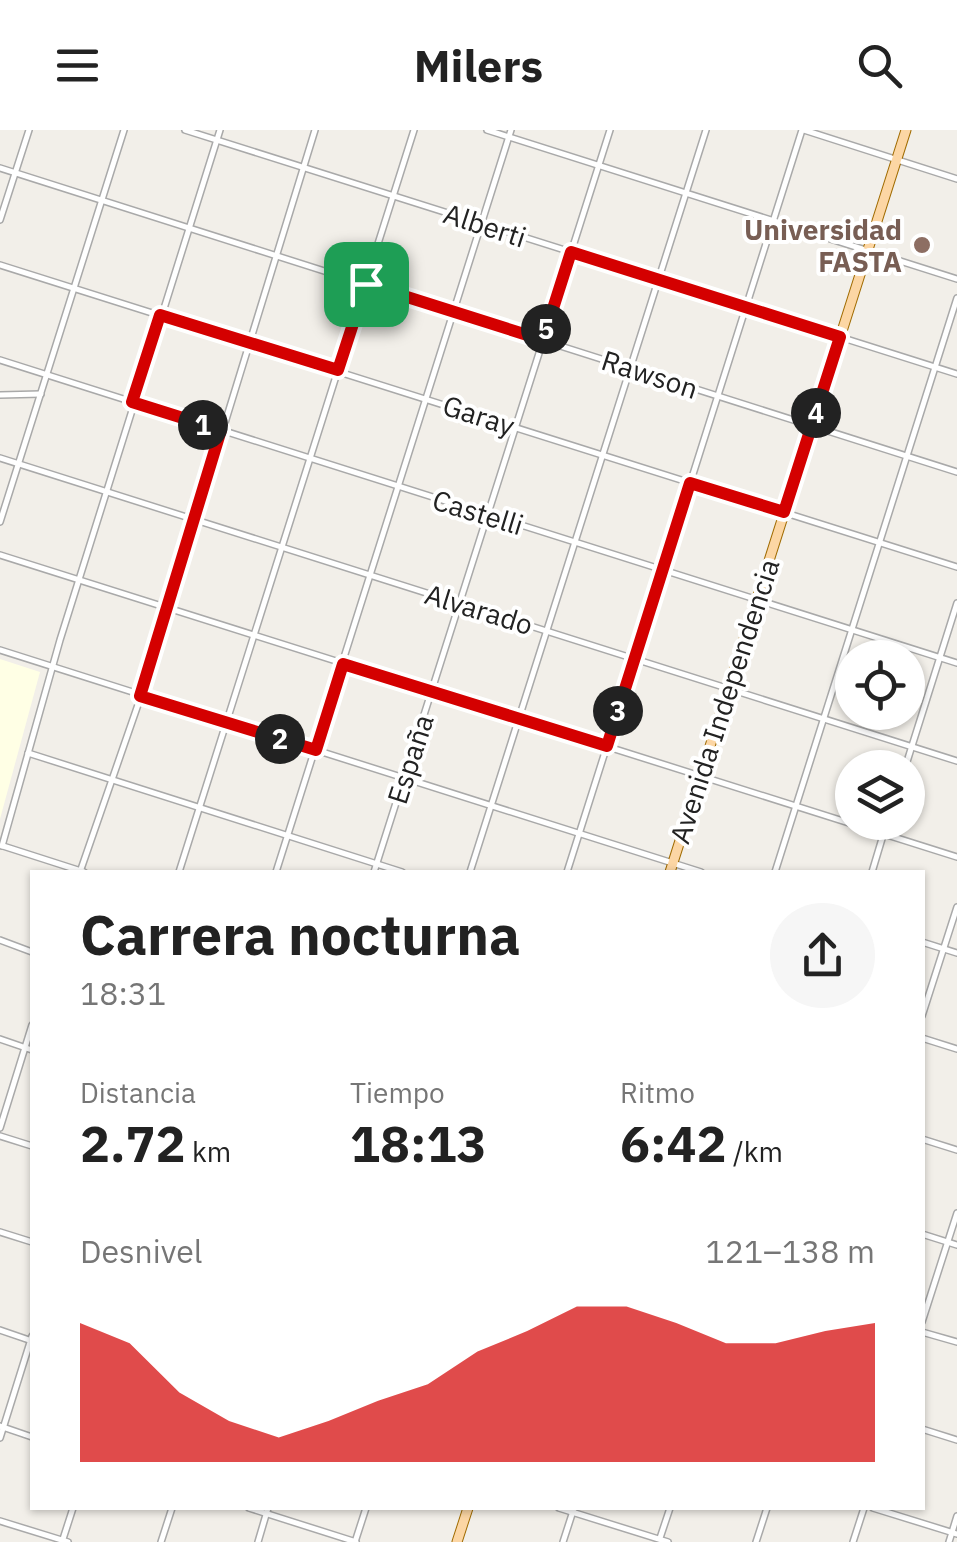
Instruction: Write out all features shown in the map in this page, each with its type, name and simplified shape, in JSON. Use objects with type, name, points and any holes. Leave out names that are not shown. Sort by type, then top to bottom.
[{"type":"main road","name":"Avenida Independencia","points":[[671,868],[906,130]]},
{"type":"main road","points":[[457,1542],[467,1510]]},
{"type":"street","points":[[0,220],[28,130]]},
{"type":"street","points":[[0,522],[124,130]]},
{"type":"street","name":"Alberti","points":[[185,130],[957,374]]},
{"type":"street","points":[[76,870],[1,846],[132,402],[220,130]]},
{"type":"street","points":[[83,870],[314,130]]},
{"type":"street","points":[[180,870],[414,130]]},
{"type":"street","points":[[487,130],[510,134],[957,279]]},
{"type":"street","name":"España","points":[[374,870],[610,130]]},
{"type":"street","points":[[471,870],[706,130]]},
{"type":"street","points":[[568,870],[803,130],[957,179]]},
{"type":"street","points":[[277,870],[510,134]]},
{"type":"street","name":"Rawson","points":[[0,168],[957,472]]},
{"type":"street","name":"Garay","points":[[0,265],[957,568]]},
{"type":"street","points":[[776,870],[957,298]]},
{"type":"street","name":"Castelli","points":[[0,360],[957,663]]},
{"type":"street","points":[[0,395],[40,394]]},
{"type":"street","name":"Alvarado","points":[[0,458],[957,761]]},
{"type":"street","points":[[0,555],[835,818]]},
{"type":"street","points":[[911,748],[957,603]]},
{"type":"street","points":[[0,650],[580,834],[671,868]]},
{"type":"street","points":[[28,753],[396,870]]},
{"type":"street","points":[[873,870],[882,840]]},
{"type":"street","points":[[903,840],[957,857]]},
{"type":"street","points":[[925,1007],[957,907]]},
{"type":"street","points":[[0,940],[30,951]]},
{"type":"street","points":[[925,943],[957,953]]},
{"type":"street","points":[[0,1039],[29,1049],[0,1132],[30,1145]]},
{"type":"street","points":[[925,1039],[957,1048]]},
{"type":"street","points":[[925,1140],[957,1150]]},
{"type":"street","points":[[925,1313],[957,1213]]},
{"type":"street","points":[[0,1232],[30,1241]]},
{"type":"street","points":[[925,1235],[957,1245]]},
{"type":"street","points":[[0,1330],[30,1338]]},
{"type":"street","points":[[925,1333],[957,1342]]},
{"type":"street","points":[[0,1438],[30,1345]]},
{"type":"street","points":[[2,1427],[30,1436]]},
{"type":"street","points":[[925,1430],[957,1440]]},
{"type":"street","points":[[0,1520],[64,1542],[72,1510]]},
{"type":"street","points":[[161,1542],[171,1510]]},
{"type":"street","points":[[258,1542],[268,1510],[356,1542],[365,1510]]},
{"type":"street","points":[[563,1542],[573,1510],[668,1542]]},
{"type":"street","points":[[659,1541],[669,1510]]},
{"type":"street","points":[[756,1542],[766,1510]]},
{"type":"street","points":[[853,1542],[863,1510]]},
{"type":"street","points":[[879,1510],[954,1533]]},
{"type":"street","points":[[949,1542],[957,1516]]},
{"type":"shaded area","points":[[0,659],[40,672],[0,819]]},
{"type":"place","name":"Universidad FASTA","points":[[922,245]]},
{"type":"route","points":[[571,252],[840,337],[784,512],[690,483],[607,746],[343,664],[316,750],[140,696],[221,430],[132,402],[160,315],[338,370],[366,284],[543,340],[571,252]]}]
